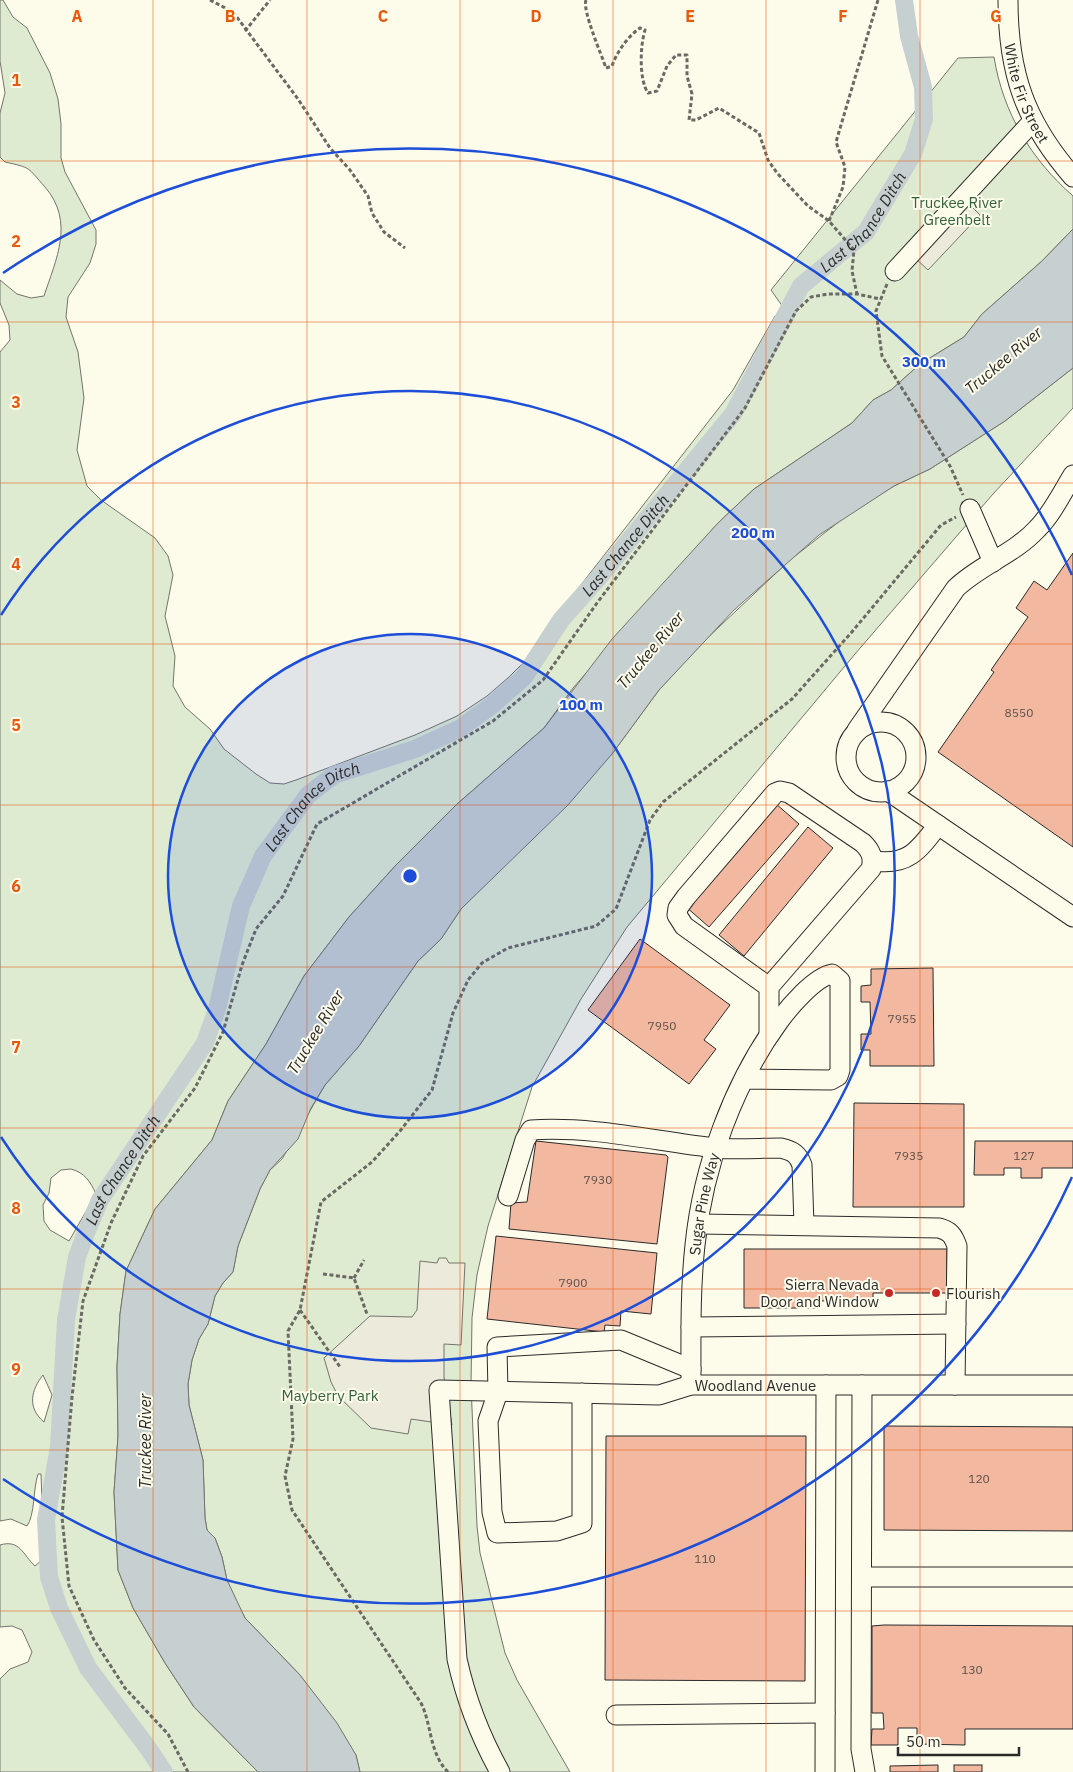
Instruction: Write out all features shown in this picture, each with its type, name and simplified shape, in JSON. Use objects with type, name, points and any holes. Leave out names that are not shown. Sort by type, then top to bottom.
[{"type":"street","name":"White Fir Street","points":[[1008,0],[1009,41],[1014,70],[1023,100],[1052,153],[1073,177]]},
{"type":"street","points":[[895,271],[1033,121]]},
{"type":"street","points":[[857,730],[869,723],[883,721],[898,726],[910,737],[916,756],[914,768],[903,784],[888,791],[867,790],[851,776],[845,756],[849,741],[948,598],[965,580],[1037,530],[1049,515],[1073,474]]},
{"type":"street","points":[[970,509],[993,562]]},
{"type":"street","points":[[769,987],[679,921],[677,915],[678,908],[686,897],[775,793],[780,791],[789,793],[863,843],[870,850],[874,860],[872,869],[769,987],[769,1034]]},
{"type":"street","points":[[888,791],[1073,917]]},
{"type":"street","points":[[874,860],[889,863],[899,861],[921,846],[938,825]]},
{"type":"street","name":"Sugar Pine Way","points":[[691,1377],[692,1287],[698,1224],[716,1148],[745,1079],[769,1034],[787,1010],[823,976],[832,974],[840,981],[840,1070],[838,1076],[831,1080],[745,1079]]},
{"type":"street","points":[[508,1196],[525,1140],[531,1130],[568,1129],[716,1148],[781,1148],[791,1150],[798,1156],[802,1165],[804,1226]]},
{"type":"street","points":[[698,1224],[939,1228],[948,1230],[954,1237],[957,1246],[955,1385]]},
{"type":"street","points":[[691,1327],[956,1324]]},
{"type":"street","points":[[582,1393],[582,1523],[557,1531],[497,1533],[492,1512],[488,1421],[498,1392],[497,1347],[621,1340],[691,1377]]},
{"type":"street","name":"Woodland Avenue","points":[[500,1772],[481,1737],[463,1687],[457,1659],[439,1390],[659,1395],[691,1377],[826,1385],[1073,1385]]},
{"type":"street","points":[[825,1772],[826,1385]]},
{"type":"street","points":[[862,1385],[861,1749],[865,1772]]},
{"type":"street","points":[[862,1577],[1073,1577]]},
{"type":"street","points":[[616,1715],[825,1713]]},
{"type":"path","points":[[210,0],[233,12],[298,99],[330,148],[350,170],[368,196],[372,213],[384,232],[405,248]]},
{"type":"path","points":[[246,31],[270,0]]},
{"type":"path","points":[[586,0],[586,12],[593,28],[598,52],[606,68],[612,66],[622,46],[640,28],[645,30],[641,43],[643,86],[648,94],[657,91],[667,66],[676,55],[687,55],[687,76],[692,94],[689,120],[696,120],[719,108],[759,133],[768,160],[777,173],[808,206],[829,221],[854,250],[852,272],[857,294]]},
{"type":"path","points":[[829,221],[843,187],[845,167],[836,142],[878,0]]},
{"type":"path","points":[[448,1772],[439,1759],[430,1738],[427,1715],[421,1703],[292,1510],[285,1476],[293,1439],[288,1331],[300,1310],[321,1202],[372,1162],[400,1132],[432,1090],[453,1013],[468,980],[482,964],[508,948],[596,926],[616,909],[650,820],[663,802],[792,698],[852,633],[941,525],[970,509],[950,466],[882,356],[876,312],[880,299],[895,271]]},
{"type":"path","points":[[188,1772],[168,1734],[125,1688],[94,1640],[70,1586],[62,1516],[72,1397],[83,1302],[111,1223],[143,1156],[194,1088],[223,1032],[242,965],[256,930],[284,896],[317,824],[493,721],[543,680],[597,602],[745,408],[796,311],[811,297],[857,294],[880,299]]},
{"type":"path","points":[[364,1260],[354,1278],[367,1314]]},
{"type":"path","points":[[323,1274],[354,1278]]},
{"type":"path","points":[[300,1310],[340,1367]]},
{"type":"green space","name":"Truckee River Greenbelt","points":[[0,0],[3,0],[13,17],[27,28],[50,73],[58,99],[61,124],[61,158],[65,172],[96,230],[96,244],[90,263],[68,297],[66,317],[78,352],[84,398],[77,450],[87,486],[101,500],[155,538],[168,556],[173,575],[165,616],[175,656],[173,686],[185,707],[210,729],[224,749],[270,783],[284,784],[296,780],[415,735],[457,716],[487,696],[532,654],[566,604],[733,390],[775,316],[785,310],[771,290],[958,58],[994,57],[1004,97],[1021,134],[1044,167],[1073,196],[1073,229],[1042,261],[982,314],[964,337],[920,364],[891,390],[873,400],[852,423],[754,489],[718,523],[573,688],[544,728],[456,805],[396,865],[349,917],[304,976],[266,1044],[228,1101],[212,1140],[155,1209],[126,1271],[120,1314],[117,1367],[118,1436],[114,1492],[118,1570],[133,1608],[165,1663],[194,1707],[258,1772],[0,1772],[0,1679],[10,1669],[28,1662],[32,1652],[22,1630],[12,1626],[0,1627],[0,1545],[12,1544],[17,1546],[35,1566],[44,1558],[41,1474],[38,1474],[30,1521],[27,1526],[11,1519],[0,1521],[0,352],[10,340],[9,325],[0,303],[0,280],[17,294],[31,298],[44,296],[58,254],[61,227],[54,200],[45,187],[28,169],[5,162],[0,157],[0,113],[5,93],[0,61]],"holes":[[[71,1169],[86,1178],[96,1194],[69,1241],[50,1230],[44,1221],[43,1205],[49,1193],[51,1178],[61,1170]],[[43,1375],[52,1395],[44,1422],[35,1411],[33,1405],[34,1393]]]},
{"type":"green space","name":"Mayberry Park","points":[[1073,368],[1073,408],[993,494],[855,654],[627,927],[581,999],[532,1087],[488,1226],[477,1275],[472,1318],[471,1385],[477,1526],[480,1553],[505,1653],[517,1680],[570,1772],[360,1772],[356,1755],[300,1675],[245,1618],[227,1580],[222,1557],[215,1538],[207,1530],[203,1460],[189,1405],[188,1384],[192,1360],[199,1339],[208,1324],[215,1296],[233,1272],[238,1246],[260,1189],[270,1170],[282,1159],[325,1085],[359,1046],[418,961],[441,939],[461,909],[612,754],[659,690],[702,643],[790,560],[850,513],[894,486],[930,469],[1005,421]]},
{"type":"shaded area","points":[[967,202],[980,215],[928,270],[915,258]]},
{"type":"shaded area","points":[[439,1258],[446,1258],[449,1263],[465,1263],[461,1345],[444,1344],[444,1378],[452,1425],[411,1419],[408,1434],[371,1428],[338,1396],[331,1382],[324,1358],[370,1316],[412,1317],[417,1310],[420,1261],[437,1263]]},
{"type":"water","name":"Truckee River","points":[[1073,229],[1073,368],[1005,421],[930,469],[894,486],[819,535],[734,610],[659,690],[612,754],[568,805],[461,909],[441,939],[418,961],[359,1046],[325,1085],[311,1108],[298,1139],[270,1170],[260,1189],[238,1246],[233,1272],[215,1296],[208,1324],[199,1339],[192,1360],[188,1384],[189,1405],[203,1460],[205,1518],[207,1530],[215,1538],[222,1557],[227,1580],[245,1618],[300,1675],[337,1723],[356,1755],[360,1772],[258,1772],[194,1707],[165,1663],[133,1608],[118,1570],[114,1492],[118,1436],[117,1367],[120,1314],[126,1271],[155,1209],[212,1140],[228,1101],[266,1044],[304,976],[349,917],[396,865],[456,805],[544,728],[612,639],[718,523],[754,489],[852,423],[873,400],[891,390],[920,364],[964,337],[982,314],[1042,261]]},
{"type":"building","points":[[1073,553],[1073,847],[938,752],[994,672],[991,670],[1028,617],[1016,608],[1034,581],[1047,590]]},
{"type":"building","points":[[775,803],[799,824],[709,927],[685,906]]},
{"type":"building","points":[[808,827],[833,848],[744,956],[719,935]]},
{"type":"building","points":[[640,939],[730,1005],[704,1040],[716,1049],[689,1084],[588,1010]]},
{"type":"building","points":[[933,968],[934,1066],[870,1066],[870,1050],[861,1050],[861,1034],[871,1034],[870,1002],[861,1002],[861,986],[871,985],[871,969]]},
{"type":"building","points":[[854,1103],[964,1104],[964,1207],[853,1207]]},
{"type":"building","points":[[536,1141],[666,1155],[668,1157],[657,1244],[509,1229],[511,1203],[527,1202]]},
{"type":"building","points":[[975,1141],[1073,1141],[1073,1168],[1042,1168],[1042,1178],[1021,1178],[1021,1168],[1004,1168],[1004,1175],[974,1175]]},
{"type":"building","points":[[496,1236],[657,1253],[651,1314],[621,1311],[620,1326],[605,1325],[604,1332],[487,1319]]},
{"type":"building","points":[[744,1249],[947,1249],[947,1293],[873,1293],[873,1300],[818,1301],[818,1308],[744,1308]]},
{"type":"building","points":[[884,1426],[1073,1427],[1073,1531],[884,1530]]},
{"type":"building","points":[[606,1436],[806,1436],[805,1681],[605,1680]]},
{"type":"building","points":[[872,1626],[1073,1626],[1073,1729],[965,1729],[965,1745],[917,1744],[917,1728],[898,1728],[898,1745],[871,1745],[872,1729],[884,1729],[883,1713],[872,1713]]},
{"type":"building","points":[[938,1765],[938,1772],[890,1772],[890,1766]]},
{"type":"building","points":[[954,1765],[982,1765],[982,1772],[954,1772]]},
{"type":"waterway","name":"Last Chance Ditch","points":[[164,1772],[88,1668],[59,1608],[49,1577],[46,1520],[59,1447],[66,1320],[77,1257],[86,1233],[100,1200],[205,1043],[217,1009],[241,906],[263,856],[308,795],[334,775],[415,749],[459,729],[491,706],[524,677],[561,620],[601,575],[733,414],[801,286],[866,232],[913,154],[924,119],[923,87],[909,36],[904,0]]},
{"type":"place","name":"Sierra Nevada Door and Window","points":[[889,1293]]},
{"type":"place","name":"Flourish","points":[[936,1293]]}]
